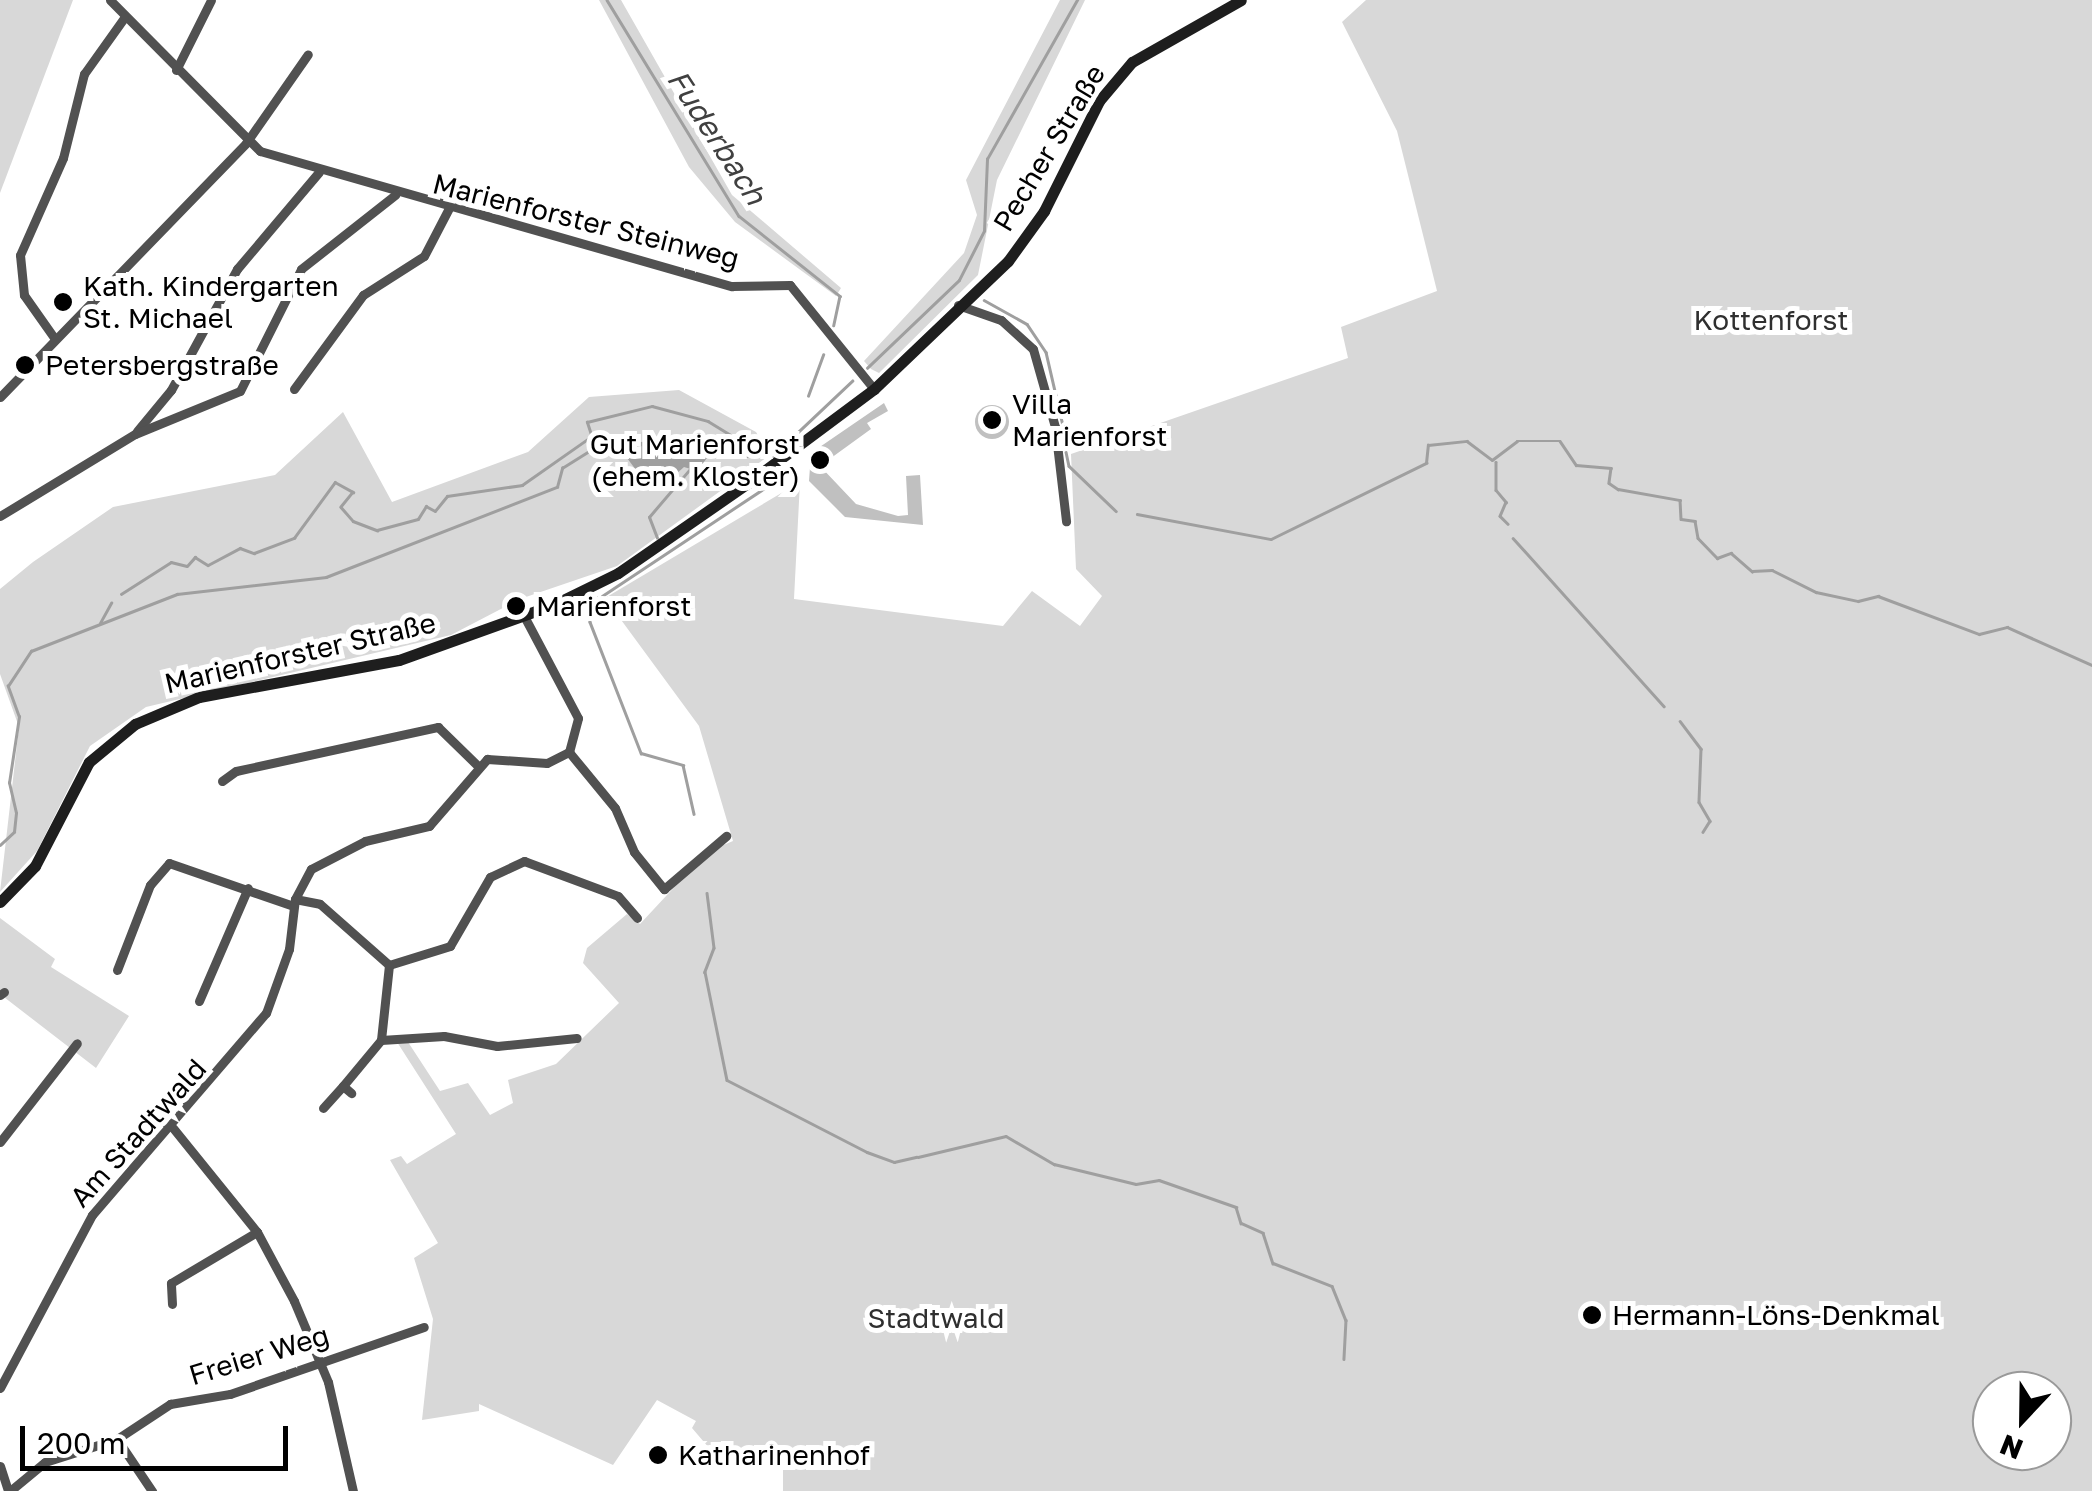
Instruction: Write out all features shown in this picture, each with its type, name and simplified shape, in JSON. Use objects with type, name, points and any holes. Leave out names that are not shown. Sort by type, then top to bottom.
[{"type":"main road","name":"Pecher Straße","points":[[874,389],[1028,236],[1114,80],[1154,45],[1241,0]]},
{"type":"main road","name":"Marienforster Straße","points":[[0,902],[35,866],[96,752],[135,724],[199,697],[399,660],[524,616],[618,573],[874,389]]},
{"type":"street","name":"Marienforster Steinweg","points":[[110,0],[246,143],[319,172],[732,286],[790,285],[874,389]]},
{"type":"street","points":[[176,70],[211,0]]},
{"type":"street","points":[[55,339],[24,295],[20,255],[63,158],[84,74],[124,18]]},
{"type":"street","points":[[0,397],[246,143],[308,54]]},
{"type":"street","points":[[135,434],[171,390],[237,268],[319,172]]},
{"type":"street","points":[[0,516],[135,434],[240,391],[301,269],[395,194]]},
{"type":"street","points":[[294,388],[358,300],[424,256],[449,208]]},
{"type":"street","points":[[958,305],[1001,320],[1034,350],[1055,427],[1066,521]]},
{"type":"street","points":[[222,781],[236,771],[438,726],[477,765],[507,756],[547,763],[569,752],[578,718],[524,616]]},
{"type":"street","points":[[569,752],[615,808],[634,852],[664,889],[726,836]]},
{"type":"street","name":"Am Stadtwald","points":[[0,1388],[92,1215],[173,1128],[266,1013],[289,949],[294,902],[320,861],[429,826],[477,765]]},
{"type":"street","points":[[390,965],[450,946],[490,877],[524,861],[618,896],[637,918]]},
{"type":"street","points":[[117,970],[162,867],[180,862],[294,902],[320,904],[390,965]]},
{"type":"street","points":[[199,1001],[248,888]]},
{"type":"street","points":[[323,1108],[347,1090],[381,1040],[390,965]]},
{"type":"street","points":[[381,1040],[444,1036],[497,1046],[577,1038]]},
{"type":"street","points":[[0,1142],[76,1043]]},
{"type":"street","points":[[173,1128],[257,1232],[320,1362],[353,1491]]},
{"type":"street","points":[[172,1304],[172,1283],[257,1232]]},
{"type":"street","name":"Freier Weg","points":[[9,1491],[44,1462],[117,1439],[170,1404],[230,1394],[424,1327]]},
{"type":"street","points":[[117,1439],[152,1491]]},
{"type":"street","points":[[0,1466],[9,1491]]},
{"type":"green space","points":[[0,0],[73,0],[0,193]]},
{"type":"green space","points":[[599,0],[621,0],[732,195],[841,288],[836,296],[735,222],[689,167]]},
{"type":"green space","points":[[1060,0],[1085,0],[997,180],[978,275],[879,373],[864,361],[964,253],[977,215],[966,180]]},
{"type":"green space","name":"Kottenforst","points":[[1366,0],[2092,0],[2092,1491],[783,1491],[783,1458],[721,1462],[692,1428],[696,1421],[657,1400],[613,1465],[479,1404],[479,1411],[422,1420],[433,1319],[414,1258],[438,1243],[390,1160],[401,1156],[407,1164],[456,1134],[397,1042],[408,1042],[440,1091],[468,1083],[490,1115],[513,1103],[508,1080],[556,1064],[619,1003],[583,963],[587,948],[627,914],[640,924],[707,852],[733,841],[699,726],[605,598],[800,482],[794,599],[1003,626],[1032,591],[1080,626],[1102,596],[1076,569],[1071,454],[1348,358],[1341,327],[1437,291],[1397,131],[1342,22]]},
{"type":"green space","points":[[679,390],[756,432],[770,455],[617,566],[520,599],[451,635],[146,707],[90,746],[37,851],[0,892],[19,727],[0,674],[0,589],[33,562],[113,507],[275,475],[343,412],[392,502],[528,452],[589,397]]},
{"type":"green space","points":[[0,918],[55,959],[51,967],[129,1016],[96,1068],[0,994]]},
{"type":"shaded area","points":[[660,441],[695,449],[707,458],[697,471],[684,467],[675,475],[636,470],[624,454],[640,442]]},
{"type":"building","name":"Gut Marienforst (ehem. Kloster)","points":[[884,403],[888,411],[867,423],[871,429],[820,466],[856,504],[898,516],[908,515],[906,476],[920,475],[923,525],[845,517],[809,481],[811,453]]},
{"type":"building","name":"Villa Marienforst","points":[[992,405],[1004,410],[1009,422],[1004,434],[992,439],[980,434],[975,422],[980,410]]},
{"type":"waterway","name":"Fuderbach","points":[[607,0],[739,216],[840,296],[834,325]]},
{"type":"waterway","points":[[867,368],[959,280],[984,231],[987,159],[1077,0]]},
{"type":"waterway","points":[[984,300],[1027,324],[1046,352],[1065,434]]},
{"type":"waterway","name":"Fuderbach","points":[[808,396],[823,355]]},
{"type":"waterway","points":[[0,845],[14,832],[16,813],[9,783],[19,717],[8,686],[31,651],[177,594],[326,577],[557,487],[562,468],[595,447],[587,422],[652,406],[708,421],[757,451],[797,433],[852,381]]},
{"type":"waterway","points":[[121,594],[171,562],[187,566],[195,557],[208,565],[240,548],[254,553],[294,538],[335,482],[353,492],[341,507],[353,521],[377,530],[418,519],[426,506],[435,511],[447,496],[522,485],[589,438]]},
{"type":"waterway","points":[[1137,514],[1271,539],[1426,463],[1428,445],[1467,441],[1492,460],[1517,441],[1560,441],[1576,465],[1611,468],[1609,483],[1618,489],[1680,500],[1681,519],[1695,521],[1698,538],[1717,558],[1731,553],[1752,571],[1772,570],[1816,592],[1858,601],[1878,596],[1979,634],[2007,627],[2092,665]]},
{"type":"waterway","points":[[1066,452],[1069,466],[1116,511]]},
{"type":"waterway","points":[[705,457],[773,457]]},
{"type":"waterway","points":[[1496,462],[1496,490],[1506,502],[1500,516],[1508,524]]},
{"type":"waterway","points":[[657,538],[649,517],[690,469]]},
{"type":"waterway","points":[[602,596],[787,473]]},
{"type":"waterway","points":[[1513,538],[1664,706]]},
{"type":"waterway","points":[[597,598],[588,603],[590,622],[641,753],[683,765],[694,814]]},
{"type":"waterway","points":[[100,623],[111,603]]},
{"type":"waterway","points":[[1680,721],[1701,749],[1699,802],[1710,821],[1703,832]]},
{"type":"waterway","points":[[707,893],[714,948],[705,972],[727,1080],[867,1152],[894,1162],[916,1157]]},
{"type":"waterway","points":[[918,1157],[1006,1136],[1054,1164],[1136,1184],[1159,1180],[1236,1207],[1241,1223],[1263,1233],[1273,1263],[1332,1286],[1346,1320],[1344,1359]]},
{"type":"place","name":"Kath. Kindergarten St. Michael","points":[[63,302]]},
{"type":"place","name":"Petersbergstraße","points":[[25,365]]},
{"type":"place","name":"Villa Marienforst","points":[[992,420]]},
{"type":"place","name":"Gut Marienforst (ehem. Kloster)","points":[[820,460]]},
{"type":"place","name":"Marienforst","points":[[516,606]]},
{"type":"place","name":"Hermann-Löns-Denkmal","points":[[1592,1315]]},
{"type":"place","name":"Katharinenhof","points":[[658,1455]]},
{"type":"park label","name":"Stadtwald","points":[[936,1318]]}]
